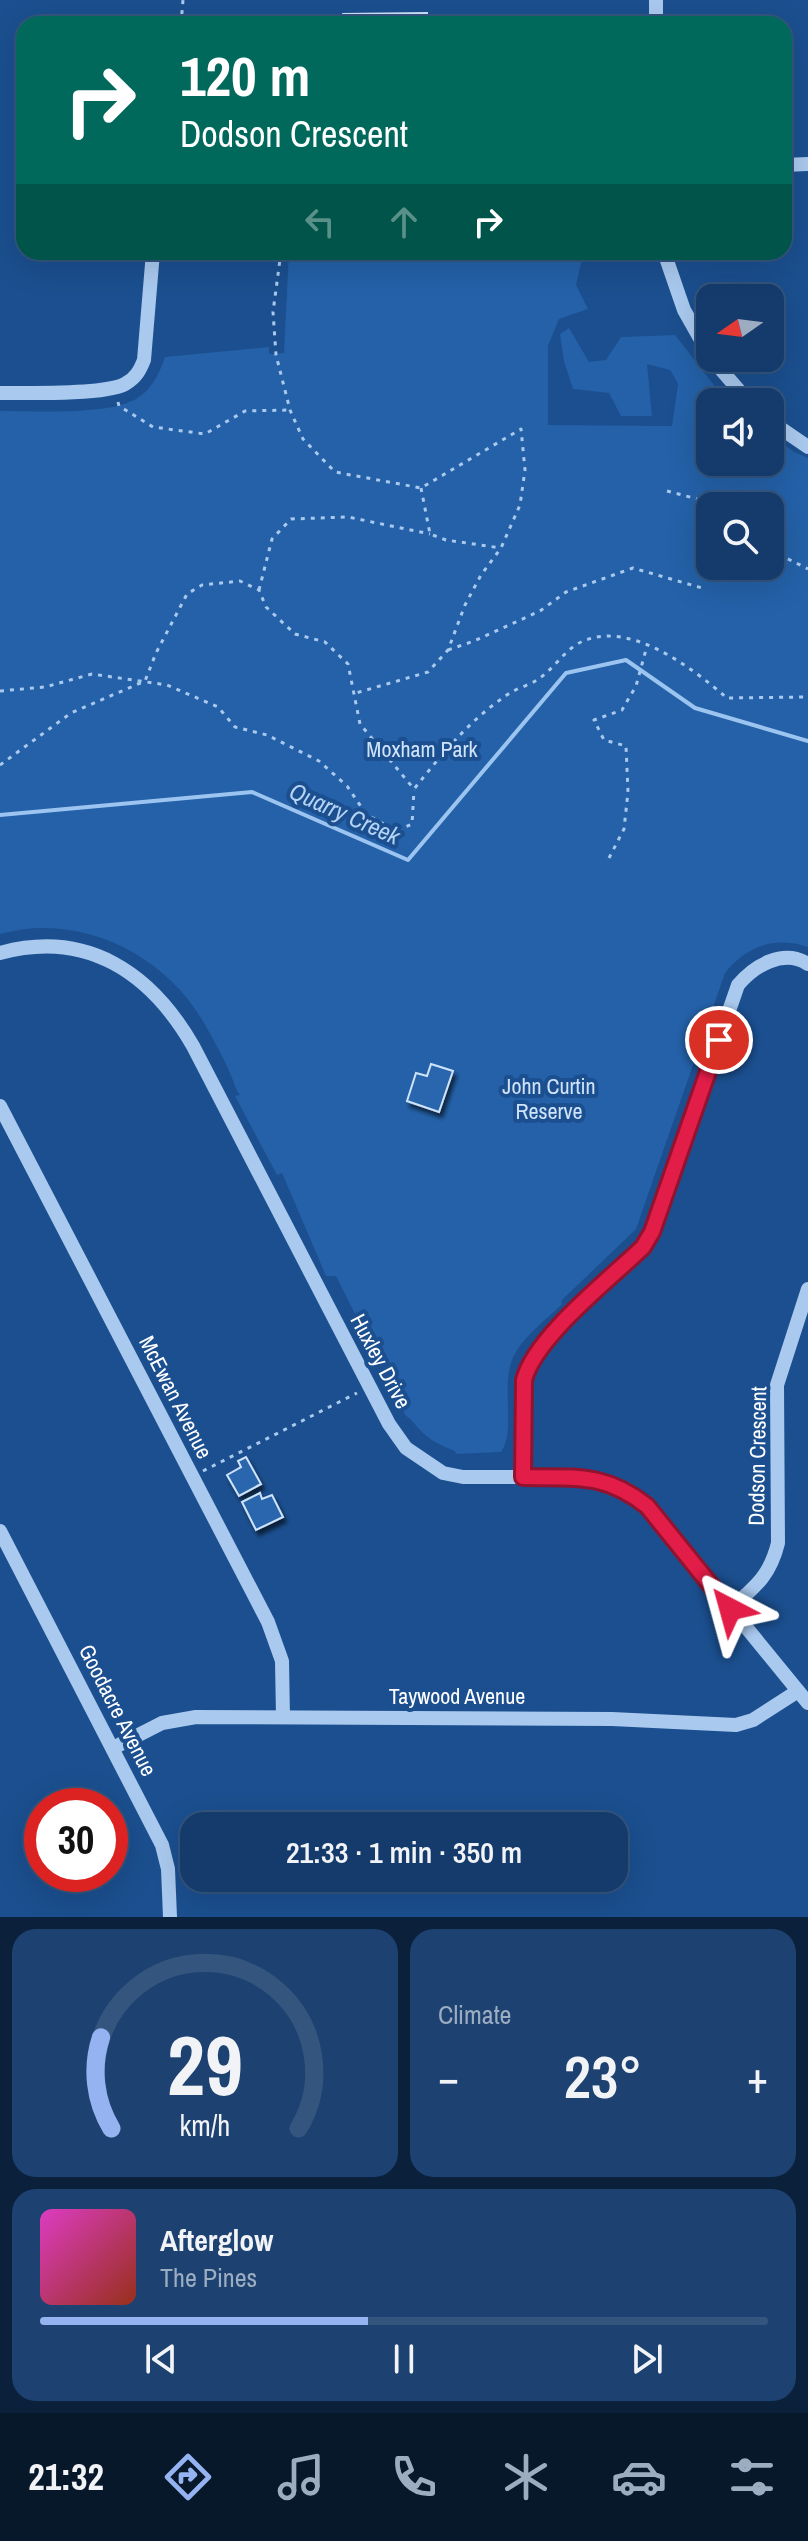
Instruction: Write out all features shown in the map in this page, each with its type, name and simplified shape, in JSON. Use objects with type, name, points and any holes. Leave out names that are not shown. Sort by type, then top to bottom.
[{"type":"street","points":[[0,393],[117,388],[129,382],[139,373],[144,360],[152,260]]},
{"type":"street","points":[[667,260],[684,310],[696,331]]},
{"type":"street","points":[[724,372],[737,388]]},
{"type":"street","points":[[784,431],[808,447]]},
{"type":"street","name":"Huxley Drive","points":[[0,953],[50,946],[80,951],[112,961],[158,995],[193,1046],[389,1424],[406,1448],[443,1473],[463,1477],[583,1477],[615,1485],[631,1494],[647,1506],[803,1697]]},
{"type":"street","points":[[523,1477],[524,1380],[527,1367],[543,1343],[643,1247],[652,1232],[738,985],[750,971],[763,963],[790,959],[808,964]]},
{"type":"street","name":"McEwan Avenue","points":[[0,1106],[278,1644],[282,1661],[283,1717]]},
{"type":"street","name":"Dodson Crescent","points":[[730,1609],[760,1583],[773,1565],[778,1543],[777,1385],[808,1289]]},
{"type":"street","name":"Goodacre Avenue","points":[[0,1531],[165,1851],[170,1917]]},
{"type":"street","name":"Taywood Avenue","points":[[113,1748],[162,1723],[179,1719],[612,1719],[736,1725],[803,1697]]},
{"type":"path","points":[[280,260],[273,312],[276,355],[290,410],[303,439],[335,472],[421,488],[521,429],[525,470],[520,505],[501,548],[470,595],[448,650],[428,672],[356,693]]},
{"type":"path","points":[[117,388],[119,406],[153,427],[205,434],[245,411],[290,410]]},
{"type":"path","points":[[421,488],[430,534]]},
{"type":"path","points":[[667,491],[696,499]]},
{"type":"path","points":[[414,789],[360,724],[348,664],[325,642],[295,634],[266,607],[259,590],[272,539],[291,519],[348,517],[446,540],[501,548]]},
{"type":"path","points":[[784,557],[808,569]]},
{"type":"path","points":[[448,650],[540,611],[566,592],[633,568],[702,588]]},
{"type":"path","points":[[0,765],[71,713],[145,681],[187,594],[202,585],[240,581],[259,590]]},
{"type":"path","points":[[0,691],[45,687],[92,674],[167,685],[218,707],[235,727],[267,735],[319,761],[347,786],[366,814],[396,831],[412,824],[414,789],[452,741],[510,693],[538,680],[575,646],[599,637],[619,635],[689,666],[727,698],[808,697]]},
{"type":"path","points":[[609,858],[624,829],[628,792],[626,746],[604,740],[594,720],[622,710],[636,686],[647,646]]},
{"type":"path","points":[[193,1477],[369,1386]]},
{"type":"green space","name":"Moxham Park","points":[[289,260],[582,260],[576,285],[588,309],[559,319],[548,346],[548,425],[672,426],[678,384],[670,370],[647,364],[652,416],[621,416],[609,393],[573,389],[560,334],[569,328],[589,362],[606,360],[621,337],[675,335],[696,362],[696,372],[704,372],[716,388],[696,388],[696,476],[784,476],[784,444],[808,458],[808,947],[784,943],[762,946],[742,956],[725,973],[636,1229],[561,1301],[562,1304],[521,1344],[512,1360],[508,1383],[508,1433],[501,1452],[456,1454],[427,1437],[406,1416],[336,1276],[326,1276],[282,1173],[277,1175],[235,1096],[240,1095],[222,1055],[201,1018],[164,974],[114,943],[87,934],[58,929],[29,929],[0,934],[0,411],[68,411],[119,405],[138,398],[149,388],[165,357],[269,347],[269,354],[284,353]]},
{"type":"building","points":[[427,13],[427,16],[342,16]]},
{"type":"building","points":[[431,1064],[453,1071],[439,1112],[407,1101],[416,1073],[427,1076]]},
{"type":"building","points":[[246,1457],[261,1484],[239,1496],[227,1475],[241,1467],[238,1461]]},
{"type":"building","points":[[260,1493],[262,1499],[272,1495],[283,1517],[256,1530],[242,1502]]},
{"type":"waterway","name":"Quarry Creek","points":[[0,815],[252,792],[408,860],[566,673],[626,660],[695,708],[808,741]]},
{"type":"route","points":[[719,1040],[652,1232],[643,1247],[543,1343],[527,1367],[524,1380],[523,1477],[583,1477],[615,1485],[631,1494],[647,1506],[730,1609]]},
{"type":"park label","name":"John Curtin Reserve","points":[[549,1098]]}]
